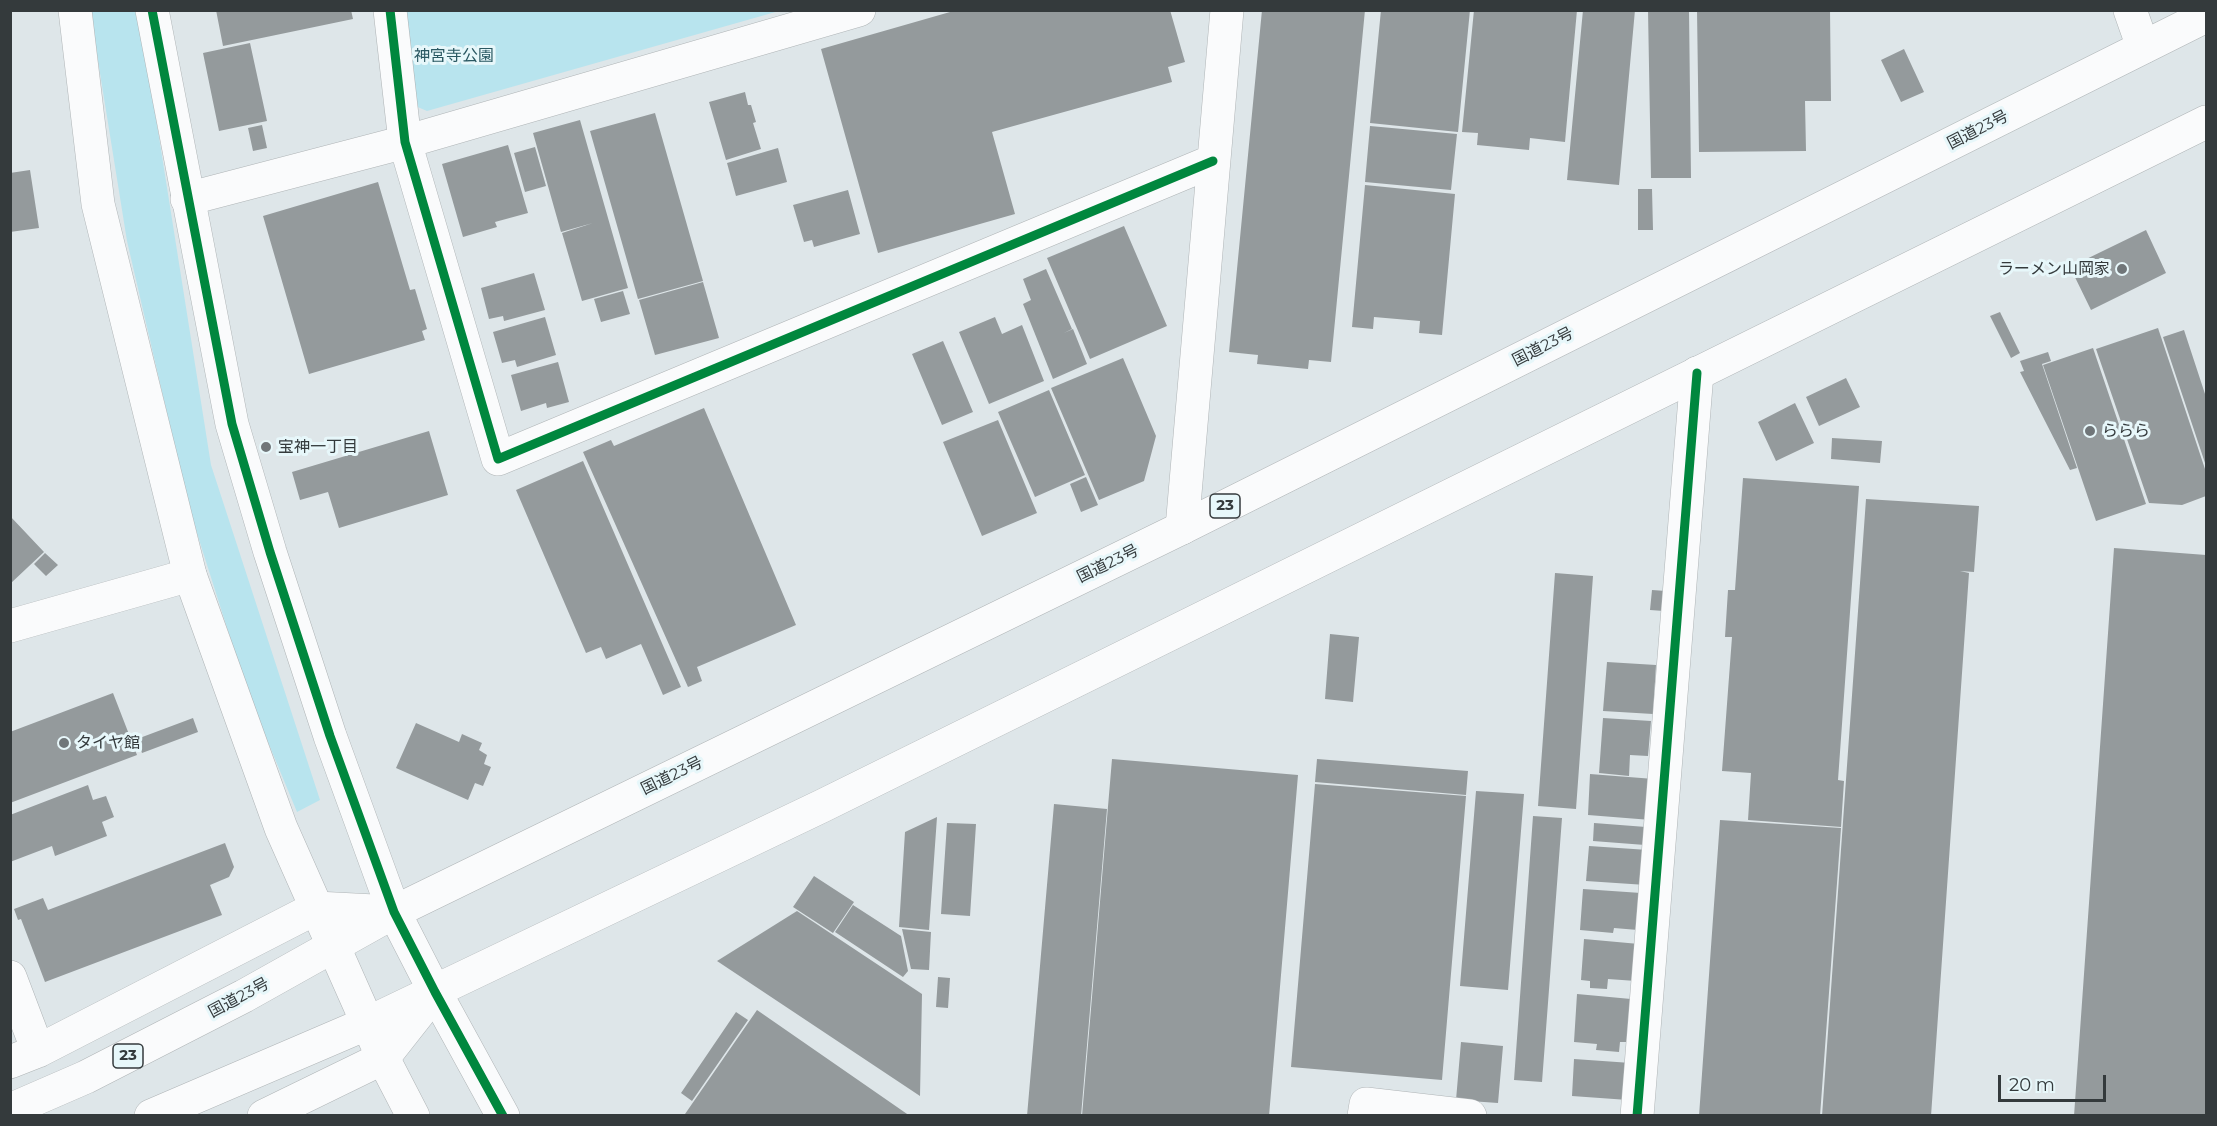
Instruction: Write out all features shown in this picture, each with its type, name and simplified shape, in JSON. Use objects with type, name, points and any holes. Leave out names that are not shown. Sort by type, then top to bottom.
[{"type":"main road","points":[[75,10],[98,204],[190,574],[280,828],[383,1058],[413,1116]]},
{"type":"main road","points":[[152,10],[232,424],[270,552],[330,736],[394,912],[503,1116]]},
{"type":"main road","points":[[390,10],[405,142],[498,459],[1213,161]]},
{"type":"main road","points":[[188,199],[405,142],[859,10]]},
{"type":"main road","points":[[1182,528],[1227,10]]},
{"type":"main road","points":[[2130,10],[2143,47]]},
{"type":"main road","name":"国道23号","points":[[10,1110],[86,1077],[244,996],[394,912],[1182,528],[2206,16]]},
{"type":"main road","points":[[150,1116],[368,1023],[843,796],[2206,122]]},
{"type":"main road","points":[[1637,1116],[1697,373]]},
{"type":"main road","points":[[10,626],[190,574]]},
{"type":"main road","points":[[10,977],[24,1057],[316,908],[394,912]]},
{"type":"main road","points":[[264,1116],[383,1058],[435,992]]},
{"type":"main road","points":[[1364,1116],[1366,1104],[1470,1116]]},
{"type":"green space","points":[[90,11],[139,11],[211,465],[320,800],[297,812],[248,694],[189,508],[127,241]]},
{"type":"green space","name":"神宮寺公園","points":[[404,11],[779,11],[427,111],[413,105]]},
{"type":"building","points":[[216,10],[351,10],[353,19],[223,46]]},
{"type":"building","points":[[957,10],[1170,10],[1185,62],[1168,67],[1172,82],[992,132],[1015,214],[878,253],[821,49]]},
{"type":"building","points":[[1262,10],[1365,10],[1331,362],[1309,360],[1308,369],[1257,364],[1258,355],[1229,352]]},
{"type":"building","points":[[1381,10],[1470,10],[1458,132],[1370,123]]},
{"type":"building","points":[[1474,10],[1577,10],[1565,142],[1530,138],[1529,150],[1477,145],[1478,133],[1462,132]]},
{"type":"building","points":[[1583,10],[1635,10],[1619,185],[1567,180]]},
{"type":"building","points":[[1648,10],[1689,10],[1691,178],[1651,178]]},
{"type":"building","points":[[1697,10],[1830,10],[1831,101],[1805,101],[1806,151],[1699,152]]},
{"type":"building","points":[[250,43],[267,121],[219,131],[203,53]]},
{"type":"building","points":[[1904,49],[1924,92],[1901,102],[1881,60]]},
{"type":"building","points":[[745,92],[756,122],[753,123],[761,149],[726,160],[709,102]]},
{"type":"building","points":[[655,113],[703,281],[638,299],[590,131]]},
{"type":"building","points":[[580,120],[628,288],[582,301],[562,233],[593,223],[561,232],[533,133]]},
{"type":"building","points":[[262,125],[267,148],[253,151],[248,128]]},
{"type":"building","points":[[1370,126],[1457,134],[1451,190],[1365,182]]},
{"type":"building","points":[[508,145],[528,213],[495,222],[497,227],[463,237],[442,164]]},
{"type":"building","points":[[535,147],[546,186],[525,192],[514,153]]},
{"type":"building","points":[[778,148],[787,182],[736,196],[727,163]]},
{"type":"building","points":[[30,170],[39,228],[10,232],[10,173]]},
{"type":"building","points":[[378,182],[410,290],[415,289],[427,329],[422,331],[425,340],[309,374],[263,216]]},
{"type":"building","points":[[1365,185],[1455,194],[1442,335],[1419,333],[1420,321],[1374,317],[1373,329],[1352,327]]},
{"type":"building","points":[[1638,189],[1652,189],[1653,230],[1638,230]]},
{"type":"building","points":[[848,190],[860,234],[814,247],[812,240],[804,242],[793,205]]},
{"type":"building","points":[[1124,226],[1167,326],[1090,359],[1047,258]]},
{"type":"building","points":[[2146,230],[2166,273],[2091,310],[2070,267]]},
{"type":"building","points":[[1046,269],[1072,329],[1064,333],[1073,329],[1087,364],[1053,379],[1023,304],[1031,300],[1023,279]]},
{"type":"building","points":[[534,273],[545,310],[504,321],[503,316],[489,319],[481,288]]},
{"type":"building","points":[[703,282],[719,338],[655,355],[639,300]]},
{"type":"building","points":[[623,291],[630,314],[601,322],[594,299]]},
{"type":"building","points":[[2000,312],[2020,353],[2011,358],[1990,316]]},
{"type":"building","points":[[545,317],[556,355],[517,367],[515,360],[502,363],[493,332]]},
{"type":"building","points":[[995,317],[1002,334],[1022,325],[1044,381],[989,404],[959,332]]},
{"type":"building","points":[[2158,328],[2206,472],[2206,496],[2182,505],[2149,503],[2096,349]]},
{"type":"building","points":[[2184,330],[2206,397],[2206,466],[2163,337]]},
{"type":"building","points":[[943,341],[973,412],[942,425],[912,354]]},
{"type":"building","points":[[2093,348],[2146,504],[2096,521],[2043,365]]},
{"type":"building","points":[[2048,352],[2051,361],[2042,364],[2077,468],[2070,470],[2020,372],[2024,371],[2020,361]]},
{"type":"building","points":[[1123,358],[1156,436],[1144,481],[1099,500],[1051,388]]},
{"type":"building","points":[[558,362],[569,402],[547,408],[546,403],[521,411],[511,375]]},
{"type":"building","points":[[1846,378],[1860,407],[1819,426],[1806,397]]},
{"type":"building","points":[[1049,390],[1085,475],[1035,497],[998,412]]},
{"type":"building","points":[[1795,403],[1814,443],[1776,461],[1758,422]]},
{"type":"building","points":[[704,408],[796,625],[697,667],[702,681],[688,687],[583,452],[611,440],[614,446]]},
{"type":"building","points":[[998,420],[1037,513],[982,536],[943,442]]},
{"type":"building","points":[[429,431],[448,495],[339,528],[328,492],[300,500],[292,472]]},
{"type":"building","points":[[1832,438],[1882,441],[1880,463],[1831,459]]},
{"type":"building","points":[[583,461],[681,687],[663,695],[641,644],[606,659],[601,647],[586,653],[516,490]]},
{"type":"building","points":[[1086,477],[1098,505],[1081,512],[1070,484]]},
{"type":"building","points":[[1743,478],[1859,486],[1838,780],[1844,781],[1841,827],[1748,820],[1751,773],[1722,771],[1732,637],[1725,637],[1728,590],[1735,590]]},
{"type":"building","points":[[1866,499],[1979,506],[1974,572],[1960,571],[1969,573],[1931,1116],[1822,1116]]},
{"type":"building","points":[[10,516],[44,552],[10,584]]},
{"type":"building","points":[[2114,548],[2206,555],[2206,1116],[2074,1116]]},
{"type":"building","points":[[45,553],[58,565],[46,576],[34,564]]},
{"type":"building","points":[[1555,573],[1593,576],[1576,809],[1538,806]]},
{"type":"building","points":[[1652,590],[1666,591],[1664,611],[1650,610]]},
{"type":"building","points":[[1330,634],[1359,637],[1353,702],[1325,699]]},
{"type":"building","points":[[1607,662],[1656,665],[1653,714],[1603,711]]},
{"type":"building","points":[[113,693],[137,755],[10,803],[10,732]]},
{"type":"building","points":[[193,718],[198,732],[142,753],[137,739]]},
{"type":"building","points":[[1603,718],[1651,721],[1648,756],[1630,755],[1629,776],[1599,773]]},
{"type":"building","points":[[416,723],[459,742],[462,734],[482,743],[479,750],[487,755],[484,764],[491,767],[483,786],[475,783],[468,800],[396,768]]},
{"type":"building","points":[[1112,759],[1298,775],[1269,1116],[1082,1116]]},
{"type":"building","points":[[1317,759],[1468,771],[1466,795],[1315,782]]},
{"type":"building","points":[[1590,774],[1654,779],[1651,820],[1588,815]]},
{"type":"building","points":[[1315,784],[1466,796],[1442,1080],[1291,1067]]},
{"type":"building","points":[[88,785],[93,800],[106,796],[114,817],[102,822],[107,836],[55,856],[52,846],[10,862],[10,815]]},
{"type":"building","points":[[1476,791],[1524,794],[1508,990],[1460,986]]},
{"type":"building","points":[[1054,804],[1107,809],[1081,1116],[1027,1116]]},
{"type":"building","points":[[1533,816],[1562,818],[1542,1082],[1514,1080]]},
{"type":"building","points":[[937,817],[929,930],[899,927],[905,832]]},
{"type":"building","points":[[1720,820],[1841,828],[1820,1116],[1699,1116]]},
{"type":"building","points":[[947,823],[976,824],[970,916],[941,914]]},
{"type":"building","points":[[1594,823],[1646,827],[1645,845],[1593,841]]},
{"type":"building","points":[[225,843],[234,867],[229,877],[210,885],[222,915],[45,982],[21,919],[18,920],[14,909],[43,898],[48,910]]},
{"type":"building","points":[[1589,846],[1648,850],[1646,885],[1586,881]]},
{"type":"building","points":[[814,876],[854,902],[833,933],[793,907]]},
{"type":"building","points":[[1583,889],[1641,893],[1638,930],[1614,928],[1613,933],[1580,930]]},
{"type":"building","points":[[853,905],[901,936],[908,971],[903,977],[835,932]]},
{"type":"building","points":[[797,911],[922,994],[920,1096],[717,961]]},
{"type":"building","points":[[902,929],[931,932],[929,970],[911,969]]},
{"type":"building","points":[[1584,939],[1639,944],[1636,981],[1608,979],[1607,989],[1590,988],[1590,981],[1581,980]]},
{"type":"building","points":[[938,977],[950,978],[948,1008],[936,1007]]},
{"type":"building","points":[[1577,994],[1631,999],[1628,1042],[1620,1042],[1619,1052],[1596,1050],[1597,1044],[1574,1042]]},
{"type":"building","points":[[757,1010],[910,1116],[688,1116],[685,1114]]},
{"type":"building","points":[[736,1012],[748,1020],[692,1101],[681,1093]]},
{"type":"building","points":[[1461,1042],[1503,1046],[1498,1103],[1456,1100]]},
{"type":"building","points":[[1574,1059],[1631,1063],[1628,1100],[1572,1096]]},
{"type":"cycle path","points":[[152,10],[232,424],[270,552],[330,736],[394,912],[503,1116]]},
{"type":"cycle path","points":[[390,10],[405,142],[498,459],[1213,161]]},
{"type":"cycle path","points":[[1637,1116],[1697,373]]},
{"type":"place","name":"ラーメン山岡家","points":[[2122,269]]},
{"type":"place","name":"ららら","points":[[2090,431]]},
{"type":"place","name":"宝神一丁目","points":[[266,447]]},
{"type":"place","name":"タイヤ館","points":[[64,743]]}]
